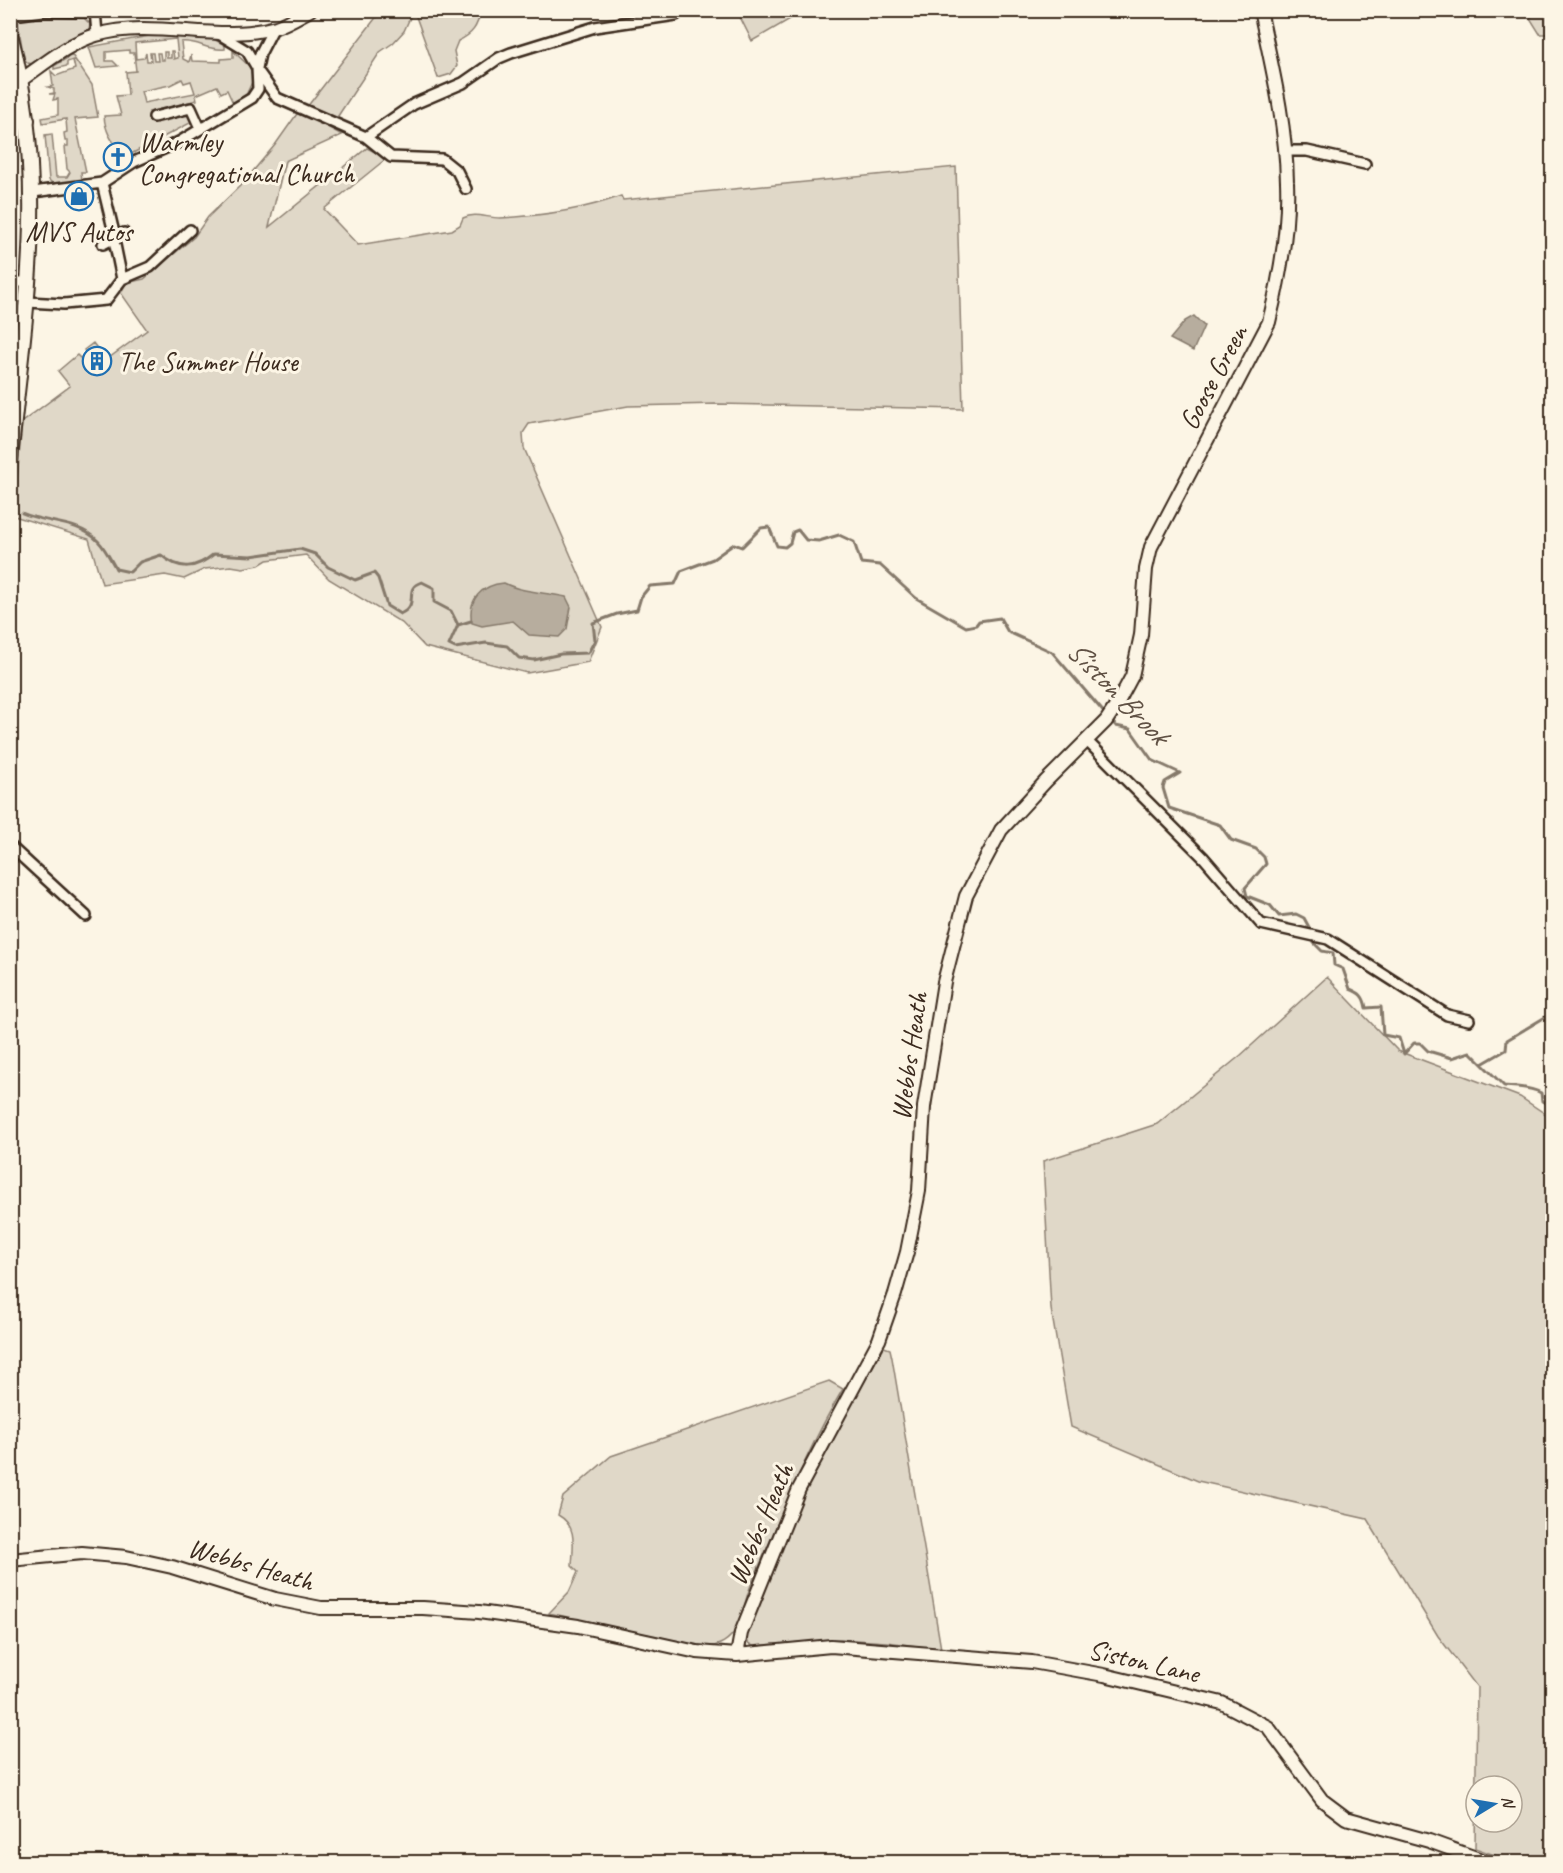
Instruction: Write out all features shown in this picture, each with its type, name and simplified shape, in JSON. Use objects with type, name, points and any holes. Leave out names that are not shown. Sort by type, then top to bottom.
[{"type":"main road","points":[[10,34],[28,120],[33,192],[30,282],[15,364],[18,387],[10,458]]},
{"type":"street","points":[[21,80],[60,54],[97,34],[161,28],[217,32],[274,27],[309,10]]},
{"type":"street","name":"Goose Green","points":[[1087,741],[1106,721],[1132,676],[1141,635],[1146,569],[1151,547],[1269,322],[1276,293],[1288,184],[1286,151],[1260,10]]},
{"type":"street","points":[[21,14],[43,11],[95,11],[97,34]]},
{"type":"street","points":[[369,140],[414,104],[463,83],[499,58],[511,53],[595,27],[676,15]]},
{"type":"street","points":[[33,192],[102,183],[134,162],[179,142],[252,98],[258,89],[260,54],[274,27]]},
{"type":"street","points":[[217,32],[247,51],[277,98]]},
{"type":"street","points":[[252,98],[277,98],[369,140],[391,157],[442,159],[457,171],[466,189]]},
{"type":"street","points":[[154,117],[191,108],[200,128]]},
{"type":"street","points":[[10,125],[28,120]]},
{"type":"street","points":[[1286,151],[1307,151],[1365,164]]},
{"type":"street","points":[[27,302],[93,303],[106,300],[116,291],[122,279],[118,239],[102,183]]},
{"type":"street","points":[[122,279],[150,267],[190,230]]},
{"type":"street","points":[[103,244],[118,239]]},
{"type":"street","points":[[10,282],[30,282]]},
{"type":"street","points":[[1087,741],[1204,858],[1261,924],[1328,939],[1447,1015],[1469,1020]]},
{"type":"street","name":"Webbs Heath","points":[[10,1560],[82,1553],[126,1557],[172,1566],[275,1599],[321,1608],[423,1608],[479,1612],[578,1626],[697,1652],[737,1655],[741,1633],[799,1489],[879,1340],[892,1304],[907,1252],[919,1191],[924,1107],[944,982],[966,896],[1001,830],[1087,741]]},
{"type":"street","points":[[10,846],[86,916]]},
{"type":"street","name":"Siston Lane","points":[[737,1655],[831,1646],[937,1653],[1037,1663],[1104,1675],[1222,1703],[1268,1727],[1322,1800],[1346,1818],[1429,1841],[1487,1863]]},
{"type":"shaded area","points":[[381,11],[413,11],[404,31],[380,52],[336,119],[307,107]]},
{"type":"shaded area","points":[[414,11],[481,11],[474,29],[458,41],[454,51],[457,66],[451,74],[438,78]]},
{"type":"shaded area","points":[[737,11],[804,11],[752,41]]},
{"type":"shaded area","points":[[1539,11],[1552,11],[1552,34],[1540,34],[1530,18]]},
{"type":"shaded area","points":[[54,15],[84,18],[90,24],[89,29],[32,64],[28,63],[24,59],[17,17]]},
{"type":"shaded area","points":[[155,35],[209,37],[225,45],[225,49],[181,42],[183,59],[189,62],[191,55],[192,61],[221,62],[221,59],[233,58],[233,51],[250,67],[253,80],[246,95],[233,103],[227,90],[221,93],[217,86],[196,95],[197,100],[149,112],[154,119],[189,111],[194,121],[131,154],[126,146],[121,149],[111,139],[104,116],[121,115],[116,96],[128,95],[126,72],[136,71],[134,53],[129,53],[129,50],[106,52],[106,61],[113,61],[118,66],[96,68],[89,47]],"holes":[[[176,39],[178,58],[174,59],[173,51],[171,51],[171,58],[167,58],[167,52],[164,52],[164,60],[161,60],[160,53],[157,53],[158,61],[154,61],[153,53],[150,53],[151,61],[147,61],[146,53],[144,58],[136,59],[135,43]],[[182,79],[184,83],[191,81],[195,93],[144,103],[141,91],[170,85]]]},
{"type":"shaded area","points":[[72,55],[92,85],[98,117],[75,119],[86,172],[81,172],[82,180],[54,185],[49,180],[45,135],[52,134],[56,177],[67,177],[70,172],[67,169],[65,146],[68,146],[68,141],[65,141],[64,133],[67,132],[66,119],[43,123],[42,118],[58,115],[58,99],[53,100],[55,94],[49,94],[54,93],[54,89],[48,87],[53,86],[51,71],[56,76],[75,69],[73,60],[67,62],[67,66],[54,69],[54,66]]},
{"type":"shaded area","points":[[299,111],[342,135],[285,161],[269,227],[367,148],[387,158],[324,209],[358,245],[452,230],[468,216],[500,218],[546,214],[577,209],[621,196],[623,200],[956,167],[963,409],[718,404],[628,406],[529,424],[523,433],[524,448],[602,627],[588,662],[527,673],[425,647],[402,623],[329,579],[306,555],[267,560],[259,565],[243,568],[231,566],[205,569],[184,579],[165,575],[102,584],[89,539],[14,516],[22,422],[70,386],[58,371],[77,355],[80,358],[86,354],[84,350],[93,343],[106,360],[147,330],[121,293],[126,283],[144,279],[194,237],[208,217],[243,183],[275,145]]},
{"type":"shaded area","points":[[1194,316],[1204,326],[1193,351],[1170,339],[1185,321]]},
{"type":"shaded area","points":[[504,583],[526,591],[566,597],[571,607],[567,629],[559,637],[529,635],[513,621],[482,626],[472,623],[472,607],[482,590]]},
{"type":"shaded area","points":[[1327,977],[1398,1051],[1520,1097],[1547,1115],[1552,1125],[1552,1862],[1514,1862],[1475,1848],[1475,1834],[1524,1834],[1524,1774],[1476,1774],[1477,1687],[1438,1636],[1367,1519],[1198,1481],[1071,1427],[1051,1309],[1043,1161],[1157,1124],[1241,1055]]},
{"type":"shaded area","points":[[884,1347],[890,1349],[892,1358],[941,1649],[841,1639],[753,1646],[748,1643],[746,1633],[810,1478]]},
{"type":"shaded area","points":[[829,1381],[843,1389],[805,1461],[751,1585],[738,1624],[727,1640],[706,1647],[549,1613],[569,1592],[578,1572],[572,1566],[573,1537],[569,1525],[558,1515],[563,1497],[611,1456]]},
{"type":"waterway","name":"Siston Brook","points":[[22,513],[81,529],[90,534],[103,547],[116,569],[130,572],[140,562],[161,555],[175,564],[188,566],[201,563],[214,554],[251,556],[300,549],[315,554],[328,567],[355,580],[374,573],[378,578],[387,606],[400,614],[410,606],[413,589],[422,582],[434,588],[434,602],[451,611],[458,625],[471,621]]},
{"type":"waterway","name":"Siston Brook","points":[[458,625],[449,645],[455,648],[486,643],[507,646],[519,658],[534,660],[561,654],[588,653],[595,640],[593,623],[617,614],[637,610],[641,597],[650,586],[675,584],[681,571],[713,559],[734,544],[742,547],[761,528],[769,527],[777,546],[785,547],[790,543],[793,532],[798,530],[806,540],[819,541],[839,535],[854,542],[861,563],[880,565],[916,598],[966,627],[976,625],[979,621],[1000,618],[1008,632],[1052,652],[1106,715]]},
{"type":"waterway","name":"Siston Brook","points":[[1111,720],[1116,726],[1130,729],[1152,760],[1180,773],[1165,782],[1163,788],[1169,808],[1220,825],[1231,840],[1256,849],[1264,857],[1266,864],[1245,888],[1247,896],[1270,905],[1279,916],[1296,914],[1304,918],[1310,929]]},
{"type":"waterway","name":"Siston Brook","points":[[1314,943],[1322,951],[1333,953],[1334,965],[1343,969],[1350,989],[1361,996],[1366,1008],[1381,1007],[1383,1035],[1399,1038],[1404,1054],[1414,1043],[1420,1043],[1428,1051],[1452,1058],[1470,1052],[1504,1086],[1537,1091],[1541,1093],[1542,1101],[1552,1105]]},
{"type":"waterway","points":[[1482,1064],[1506,1050],[1507,1040],[1552,1013]]},
{"type":"place","name":"Warmley Congregational Church","points":[[118,157]]},
{"type":"place","name":"MVS Autos","points":[[79,196]]},
{"type":"place","name":"The Summer House","points":[[97,361]]}]
